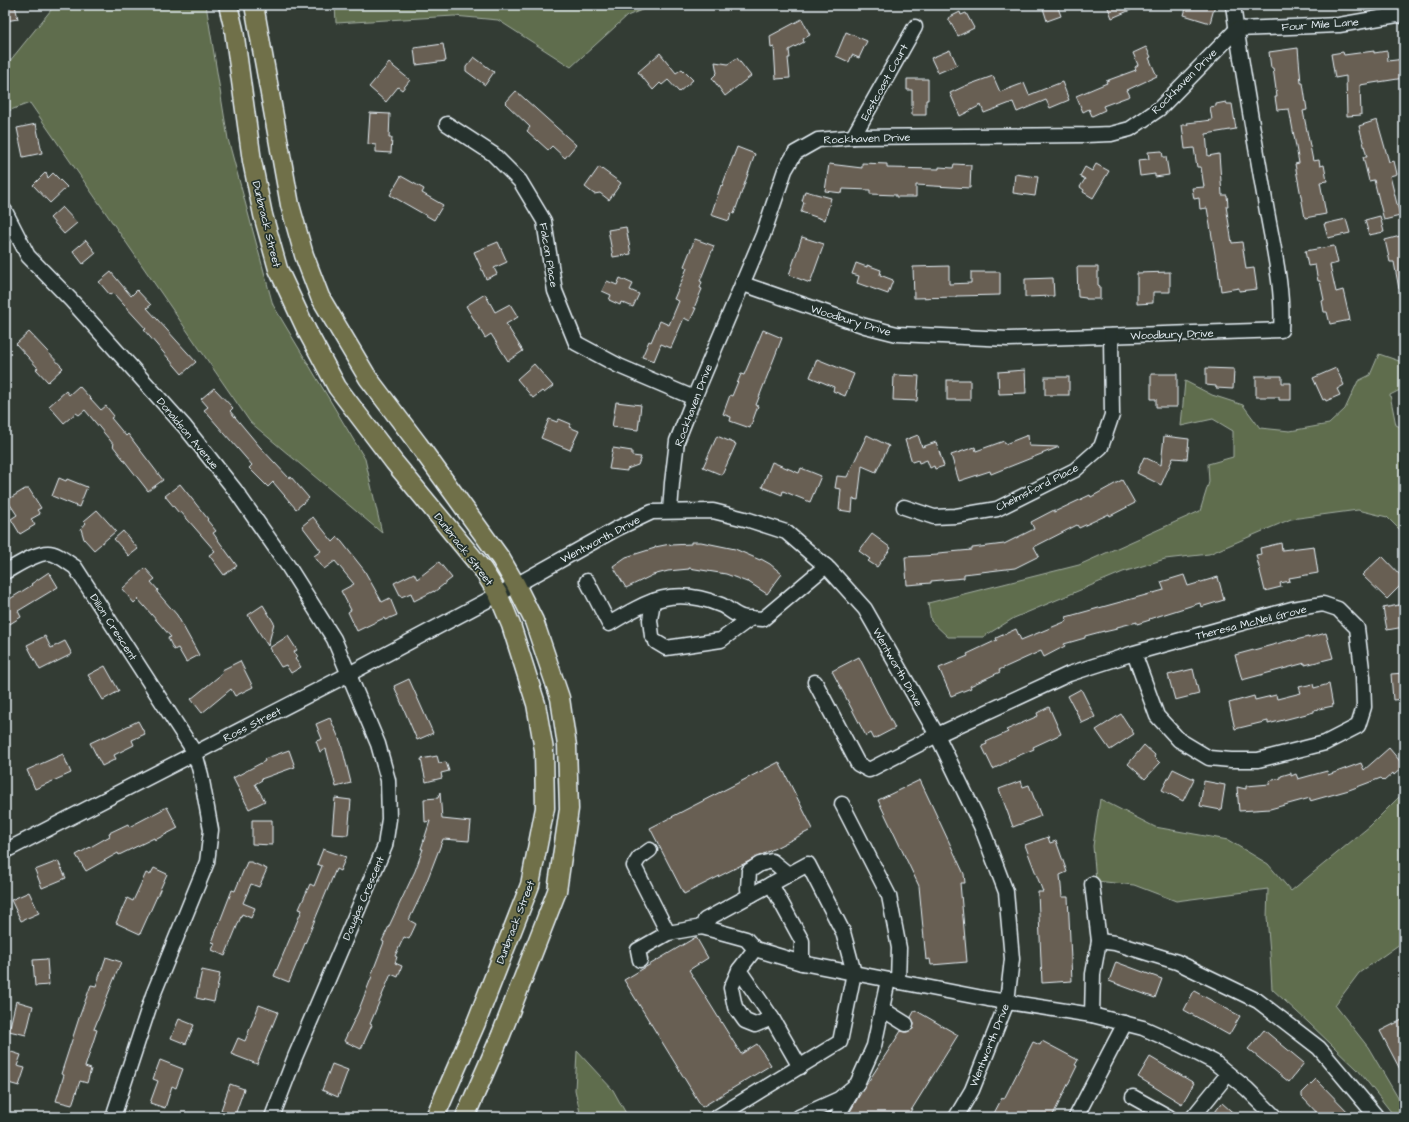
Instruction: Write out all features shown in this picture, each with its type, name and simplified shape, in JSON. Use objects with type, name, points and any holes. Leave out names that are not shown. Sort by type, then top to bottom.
[{"type":"main road","name":"Dunbrack Street","points":[[228,5],[234,30],[252,161],[263,215],[278,269],[307,331],[337,387],[394,462],[483,570],[498,594],[511,625],[536,704],[544,750],[545,808],[530,885],[476,1023],[434,1117]]},
{"type":"main road","name":"Dunbrack Street","points":[[254,5],[290,205],[304,255],[320,296],[368,378],[418,444],[501,559],[534,621],[560,698],[567,746],[569,809],[557,891],[501,1035],[465,1117]]},
{"type":"street","name":"Woodbury Drive","points":[[743,284],[865,326],[897,334],[1009,339],[1281,330],[1282,312],[1277,271],[1233,5]]},
{"type":"street","name":"Four Mile Lane","points":[[1236,29],[1339,25],[1397,15],[1404,16]]},
{"type":"street","name":"Eastcoast Court","points":[[853,137],[915,27]]},
{"type":"street","name":"Rockhaven Drive","points":[[670,511],[677,441],[763,235],[785,170],[795,153],[818,140],[853,137],[1085,135],[1111,134],[1130,129],[1159,109],[1236,29]]},
{"type":"street","name":"Falcon Place","points":[[447,124],[493,154],[520,181],[544,221],[555,291],[576,342],[619,366],[694,398]]},
{"type":"street","name":"Donaldson Avenue","points":[[5,210],[28,256],[71,300],[185,427],[235,490],[288,566],[334,639],[348,674]]},
{"type":"street","name":"Chelmsford Place","points":[[904,508],[934,517],[956,516],[997,509],[1075,470],[1101,447],[1112,415],[1111,336]]},
{"type":"street","name":"Wentworth Drive","points":[[498,594],[616,529],[652,512],[712,511],[749,520],[786,532],[826,566],[865,609],[937,735],[981,826],[1006,892],[1012,959],[1007,1002],[972,1090],[956,1117]]},
{"type":"street","name":"Dillon Crescent","points":[[5,572],[36,556],[48,553],[59,557],[75,567],[195,753]]},
{"type":"street","points":[[587,581],[609,624],[640,606],[662,597],[685,595],[722,605],[741,617],[763,618],[826,566]]},
{"type":"street","name":"Ross Street","points":[[5,852],[348,674],[498,594]]},
{"type":"street","points":[[653,601],[650,620],[654,639],[666,648],[721,640],[751,618]]},
{"type":"street","name":"Theresa McNeil Grove","points":[[815,682],[858,764],[869,770],[937,735],[1069,674],[1134,653],[1292,609],[1323,604],[1338,609],[1357,628],[1363,676],[1364,707],[1358,726],[1325,743],[1258,760],[1209,758],[1179,740],[1157,716],[1134,653]]},
{"type":"street","name":"Douglas Crescent","points":[[272,1117],[294,1057],[385,846],[389,819],[388,780],[378,744],[348,674]]},
{"type":"street","points":[[113,1117],[153,995],[207,862],[211,830],[201,775],[195,753]]},
{"type":"street","points":[[837,1117],[857,1084],[874,1046],[882,1009],[893,981],[899,948],[889,896],[842,804]]},
{"type":"street","points":[[650,850],[639,858],[634,866],[668,933]]},
{"type":"street","points":[[751,895],[748,889],[749,871],[760,864],[772,861],[788,874]]},
{"type":"street","points":[[702,927],[705,920],[808,864],[843,932],[854,973],[840,1042],[717,1117]]},
{"type":"street","points":[[771,884],[802,941],[802,963]]},
{"type":"street","points":[[1092,884],[1099,941],[1093,974],[1092,1015]]},
{"type":"street","points":[[640,960],[638,950],[668,933],[702,927],[746,939],[755,949],[802,963],[1007,1002],[1092,1015],[1125,1023],[1143,1028],[1214,1062],[1247,1089],[1275,1117]]},
{"type":"street","points":[[1099,941],[1115,943],[1177,962],[1258,1001],[1319,1048],[1376,1116],[1375,1117]]},
{"type":"street","points":[[755,949],[739,970],[731,988],[735,1007],[745,1021],[755,1025],[772,1018]]},
{"type":"street","points":[[739,970],[772,1018],[800,1067]]},
{"type":"street","points":[[882,1009],[906,1024]]},
{"type":"street","points":[[1076,1117],[1125,1023]]},
{"type":"street","points":[[1192,1117],[1228,1074]]},
{"type":"street","points":[[799,1117],[839,1099],[857,1084]]},
{"type":"street","points":[[1134,1097],[1169,1117]]},
{"type":"green space","points":[[55,5],[206,5],[228,139],[273,305],[365,459],[382,533],[250,422],[30,103],[5,112],[5,67]]},
{"type":"green space","points":[[335,5],[654,5],[627,16],[571,67],[498,20],[454,16],[336,23]]},
{"type":"green space","points":[[1379,354],[1402,362],[1404,368],[1404,388],[1390,395],[1396,425],[1404,429],[1404,534],[1387,517],[1358,510],[1291,519],[1209,554],[1165,559],[1123,572],[1014,618],[983,637],[948,637],[931,621],[928,603],[1079,565],[1200,511],[1209,482],[1208,464],[1233,457],[1233,431],[1213,419],[1181,426],[1185,381],[1212,395],[1243,405],[1260,428],[1290,431],[1329,424],[1345,409],[1358,381],[1370,375]]},
{"type":"green space","points":[[1404,792],[1404,941],[1359,973],[1335,1005],[1368,1047],[1404,1108],[1404,1115],[1395,1117],[1358,1070],[1272,989],[1267,917],[1268,889],[1176,901],[1134,885],[1096,881],[1093,846],[1100,799],[1155,827],[1228,840],[1268,864],[1291,891],[1370,826]]},
{"type":"green space","points":[[577,1051],[613,1090],[628,1117],[581,1117],[575,1090]]},
{"type":"building","points":[[5,5],[15,5],[18,19],[5,21]]},
{"type":"building","points":[[1042,5],[1057,5],[1061,16],[1047,21]]},
{"type":"building","points":[[1107,5],[1142,5],[1112,18]]},
{"type":"building","points":[[1187,5],[1215,5],[1210,23],[1184,15]]},
{"type":"building","points":[[960,12],[961,15],[966,13],[974,28],[958,36],[948,18]]},
{"type":"building","points":[[802,19],[810,35],[803,39],[804,42],[789,50],[790,58],[788,58],[790,78],[776,79],[774,47],[771,48],[770,36]]},
{"type":"building","points":[[846,32],[867,41],[859,58],[852,55],[849,62],[836,56]]},
{"type":"building","points":[[443,44],[446,61],[416,65],[414,48]]},
{"type":"building","points":[[1146,47],[1157,76],[1127,90],[1130,96],[1103,106],[1105,110],[1092,116],[1089,109],[1083,112],[1076,96],[1107,83],[1106,81],[1136,70],[1135,67],[1138,65],[1133,53]]},
{"type":"building","points":[[1298,48],[1301,83],[1303,83],[1307,110],[1303,111],[1313,161],[1319,160],[1320,166],[1324,165],[1327,181],[1320,182],[1326,214],[1305,218],[1295,164],[1299,163],[1289,109],[1277,110],[1275,97],[1277,97],[1273,68],[1271,68],[1269,52]]},
{"type":"building","points":[[950,50],[957,65],[938,73],[931,58]]},
{"type":"building","points":[[1374,51],[1374,53],[1387,51],[1388,61],[1404,59],[1404,78],[1360,85],[1361,115],[1347,116],[1346,76],[1335,78],[1331,54],[1343,52],[1344,55]]},
{"type":"building","points":[[660,53],[676,73],[682,69],[693,80],[679,92],[668,80],[662,85],[660,83],[653,90],[638,72]]},
{"type":"building","points":[[474,57],[494,72],[485,85],[466,71],[466,67]]},
{"type":"building","points":[[737,58],[751,76],[725,96],[712,78],[717,73],[715,62],[728,64]]},
{"type":"building","points":[[389,63],[410,80],[402,90],[398,87],[386,102],[369,87]]},
{"type":"building","points":[[993,76],[1000,92],[1024,83],[1029,95],[1062,82],[1069,100],[1050,108],[1046,100],[1017,112],[1013,102],[984,113],[981,105],[960,116],[950,93]]},
{"type":"building","points":[[907,79],[928,79],[926,115],[912,115],[912,90],[907,90]]},
{"type":"building","points":[[516,91],[576,145],[565,158],[552,146],[548,150],[527,131],[530,127],[505,103]]},
{"type":"building","points":[[1226,102],[1227,104],[1232,104],[1236,129],[1206,134],[1208,156],[1219,154],[1222,195],[1227,195],[1228,206],[1226,206],[1232,243],[1242,242],[1246,269],[1254,268],[1257,289],[1239,291],[1239,288],[1221,291],[1217,260],[1207,208],[1200,209],[1199,198],[1194,199],[1192,188],[1204,187],[1201,167],[1197,167],[1194,148],[1185,149],[1182,125],[1212,120],[1210,107]]},
{"type":"building","points":[[370,113],[390,114],[389,138],[392,138],[391,153],[376,152],[376,145],[368,144]]},
{"type":"building","points":[[1377,120],[1389,162],[1394,161],[1397,174],[1390,176],[1400,216],[1384,220],[1374,180],[1369,181],[1363,157],[1367,157],[1359,126]]},
{"type":"building","points":[[36,124],[42,153],[23,157],[17,128]]},
{"type":"building","points":[[737,147],[755,154],[734,214],[731,213],[729,221],[711,215],[721,185],[722,186]]},
{"type":"building","points":[[1162,151],[1163,157],[1166,157],[1169,175],[1155,177],[1155,174],[1140,176],[1138,160],[1149,159],[1148,152]]},
{"type":"building","points":[[862,163],[887,164],[887,168],[939,169],[939,167],[953,168],[954,164],[971,165],[970,188],[916,185],[916,197],[896,197],[896,195],[870,194],[870,190],[843,189],[842,193],[825,191],[829,164],[862,168]]},
{"type":"building","points":[[1096,164],[1109,171],[1093,198],[1083,192],[1084,190],[1080,187],[1085,179],[1080,176],[1085,167],[1092,171]]},
{"type":"building","points":[[599,167],[621,183],[609,200],[600,193],[594,194],[585,187]]},
{"type":"building","points":[[46,172],[48,178],[53,173],[67,187],[50,203],[33,185]]},
{"type":"building","points":[[1015,174],[1038,177],[1035,196],[1013,193]]},
{"type":"building","points":[[401,176],[424,189],[422,193],[443,205],[434,220],[390,195]]},
{"type":"building","points":[[805,191],[831,198],[825,220],[801,212]]},
{"type":"building","points":[[62,207],[77,223],[64,234],[50,218]]},
{"type":"building","points":[[1380,216],[1384,232],[1369,235],[1365,220]]},
{"type":"building","points":[[1346,219],[1350,233],[1328,238],[1324,224]]},
{"type":"building","points":[[626,227],[631,254],[613,257],[608,230]]},
{"type":"building","points":[[1404,235],[1404,288],[1399,289],[1394,262],[1390,262],[1385,240]]},
{"type":"building","points":[[802,237],[824,244],[810,283],[789,275]]},
{"type":"building","points":[[695,239],[714,246],[700,281],[702,282],[700,288],[702,289],[694,308],[696,308],[690,321],[684,318],[671,348],[661,344],[654,361],[642,357],[649,341],[651,342],[660,321],[669,325],[679,301],[674,299],[687,268],[684,266]]},
{"type":"building","points":[[86,240],[96,253],[83,264],[73,251]]},
{"type":"building","points":[[498,242],[507,262],[494,268],[497,274],[486,279],[474,252]]},
{"type":"building","points":[[1334,246],[1338,263],[1330,265],[1336,292],[1343,290],[1350,320],[1330,324],[1327,312],[1324,312],[1322,301],[1324,300],[1315,265],[1308,266],[1305,251]]},
{"type":"building","points":[[856,263],[881,270],[880,275],[893,280],[888,294],[857,283],[859,276],[852,274]]},
{"type":"building","points":[[949,266],[949,284],[971,283],[971,272],[1000,272],[1000,295],[914,298],[913,267]]},
{"type":"building","points":[[1077,267],[1098,267],[1100,299],[1086,299],[1078,297]]},
{"type":"building","points":[[111,272],[131,296],[137,290],[151,305],[147,308],[196,362],[182,374],[144,330],[146,329],[113,293],[110,295],[99,282]]},
{"type":"building","points":[[1170,272],[1170,292],[1153,292],[1153,303],[1137,304],[1137,273]]},
{"type":"building","points":[[620,278],[633,284],[630,290],[639,294],[633,307],[621,302],[620,305],[609,300],[611,295],[602,291],[607,281],[617,285]]},
{"type":"building","points":[[1053,278],[1054,296],[1025,297],[1025,279]]},
{"type":"building","points":[[485,294],[495,312],[510,304],[518,317],[506,324],[523,351],[508,361],[491,334],[485,338],[466,306]]},
{"type":"building","points":[[763,330],[782,338],[756,405],[758,406],[750,428],[730,421],[731,417],[723,414],[730,395],[732,396],[741,374],[744,375]]},
{"type":"building","points":[[29,332],[63,368],[48,382],[36,369],[38,368],[16,344]]},
{"type":"building","points":[[817,359],[854,374],[845,396],[833,391],[834,387],[810,377]]},
{"type":"building","points":[[534,364],[553,386],[544,393],[542,391],[533,398],[517,379]]},
{"type":"building","points":[[1206,368],[1234,369],[1233,389],[1216,388],[1216,386],[1206,385]]},
{"type":"building","points":[[1336,368],[1344,385],[1337,389],[1340,395],[1326,401],[1325,399],[1323,400],[1313,378]]},
{"type":"building","points":[[1025,370],[1026,393],[999,394],[998,372]]},
{"type":"building","points":[[1151,374],[1177,374],[1177,407],[1156,407],[1156,399],[1151,399]]},
{"type":"building","points":[[894,375],[919,376],[917,401],[893,400]]},
{"type":"building","points":[[1256,376],[1282,376],[1282,383],[1291,383],[1291,400],[1279,400],[1279,397],[1256,397]]},
{"type":"building","points":[[1045,377],[1069,377],[1069,395],[1045,395]]},
{"type":"building","points":[[947,380],[970,380],[970,400],[947,400]]},
{"type":"building","points":[[79,386],[101,410],[106,406],[114,416],[111,418],[126,436],[128,434],[163,480],[148,491],[113,446],[114,445],[85,410],[79,415],[76,413],[64,423],[49,406],[66,391],[69,395]]},
{"type":"building","points":[[214,388],[233,408],[230,411],[260,447],[289,478],[291,477],[309,498],[296,509],[273,482],[268,487],[249,468],[252,465],[204,410],[208,407],[201,399]]},
{"type":"building","points":[[616,402],[641,405],[638,430],[612,427]]},
{"type":"building","points":[[549,419],[557,422],[559,419],[571,424],[569,427],[579,431],[570,450],[541,438]]},
{"type":"building","points":[[867,435],[889,446],[876,472],[862,466],[858,500],[853,499],[852,512],[839,510],[841,489],[835,488],[837,476],[847,477]]},
{"type":"building","points":[[918,435],[922,447],[936,442],[944,466],[935,469],[934,466],[930,468],[927,460],[919,463],[918,460],[912,462],[905,440]]},
{"type":"building","points":[[1028,435],[1029,446],[1059,447],[991,474],[990,471],[959,481],[951,455],[975,447],[976,451],[1004,441],[1005,444]]},
{"type":"building","points":[[717,436],[736,444],[722,475],[703,467]]},
{"type":"building","points":[[1164,436],[1189,439],[1187,459],[1173,458],[1161,485],[1137,473],[1144,457],[1161,465]]},
{"type":"building","points":[[613,448],[632,451],[632,456],[641,457],[638,465],[627,469],[627,471],[609,469]]},
{"type":"building","points":[[772,462],[799,473],[801,468],[821,476],[810,502],[783,491],[782,495],[762,487]]},
{"type":"building","points":[[59,478],[66,481],[67,479],[87,487],[79,507],[52,496]]},
{"type":"building","points":[[1122,480],[1135,503],[1110,516],[1109,514],[1079,528],[1077,525],[1034,547],[1039,556],[1015,568],[964,574],[964,578],[907,585],[905,557],[938,555],[938,553],[972,550],[972,548],[1004,544],[1034,529],[1031,522],[1054,510],[1054,512],[1090,495],[1091,497]]},
{"type":"building","points":[[180,484],[208,519],[207,520],[216,531],[213,533],[237,566],[224,575],[209,555],[215,551],[165,496]]},
{"type":"building","points":[[25,489],[29,489],[41,508],[37,510],[40,514],[31,519],[35,525],[20,534],[11,519],[17,515],[7,500]]},
{"type":"building","points":[[97,510],[116,531],[94,550],[84,539],[81,529],[86,523],[84,521]]},
{"type":"building","points":[[313,517],[333,542],[338,537],[364,570],[382,602],[390,598],[397,615],[385,620],[384,618],[357,631],[348,612],[351,610],[341,591],[354,584],[335,561],[324,569],[314,556],[321,551],[302,526]]},
{"type":"building","points":[[123,531],[138,549],[129,556],[114,539]]},
{"type":"building","points":[[872,534],[891,548],[877,567],[868,561],[870,559],[859,551]]},
{"type":"building","points":[[691,542],[701,542],[735,549],[760,560],[761,559],[782,574],[767,594],[747,581],[726,574],[689,568],[653,575],[626,588],[613,566],[626,557],[655,547],[670,544],[691,544]]},
{"type":"building","points":[[1281,543],[1282,550],[1314,546],[1318,573],[1289,578],[1290,581],[1280,583],[1281,587],[1265,591],[1256,555],[1261,554],[1260,548]]},
{"type":"building","points":[[1382,556],[1404,579],[1404,582],[1387,599],[1362,575]]},
{"type":"building","points":[[439,562],[452,578],[434,592],[414,601],[411,593],[401,597],[394,583],[414,573],[417,579]]},
{"type":"building","points":[[145,568],[155,579],[151,582],[158,590],[157,592],[177,615],[199,655],[186,662],[178,648],[174,650],[168,638],[171,637],[138,599],[134,603],[122,589]]},
{"type":"building","points":[[49,572],[58,587],[18,611],[21,617],[5,627],[5,602]]},
{"type":"building","points":[[1184,575],[1188,586],[1218,577],[1224,600],[1201,607],[1200,603],[1137,624],[1137,622],[1117,627],[1117,629],[1085,636],[1085,638],[1064,644],[1065,646],[1044,657],[1041,651],[999,670],[1000,672],[970,686],[971,688],[951,696],[939,668],[968,656],[967,654],[997,640],[996,638],[1016,629],[1021,640],[1067,621],[1066,617],[1164,590],[1161,582]]},
{"type":"building","points":[[1404,604],[1404,627],[1387,630],[1383,608]]},
{"type":"building","points":[[263,605],[274,623],[268,646],[248,615]]},
{"type":"building","points":[[1326,633],[1333,658],[1305,665],[1305,663],[1242,680],[1235,655],[1291,640],[1308,638]]},
{"type":"building","points":[[45,636],[51,648],[65,641],[72,654],[40,670],[27,645]]},
{"type":"building","points":[[288,636],[297,650],[294,652],[297,657],[295,659],[301,667],[291,673],[286,665],[281,667],[269,648]]},
{"type":"building","points":[[859,657],[895,728],[874,739],[871,733],[866,736],[832,671]]},
{"type":"building","points":[[240,661],[253,687],[235,696],[231,689],[202,713],[191,699],[223,673],[222,670]]},
{"type":"building","points":[[105,666],[119,691],[103,700],[88,675]]},
{"type":"building","points":[[1193,669],[1199,694],[1175,700],[1168,675]]},
{"type":"building","points":[[1404,673],[1404,699],[1393,700],[1391,674]]},
{"type":"building","points":[[409,679],[433,733],[417,740],[394,686]]},
{"type":"building","points":[[1313,684],[1314,688],[1329,684],[1333,706],[1314,710],[1314,712],[1268,724],[1268,721],[1235,729],[1229,703],[1254,696],[1255,700],[1276,695],[1277,699],[1301,693],[1299,687]]},
{"type":"building","points":[[1081,689],[1095,717],[1082,723],[1068,696]]},
{"type":"building","points":[[1049,707],[1061,734],[1033,747],[1034,749],[1008,760],[1009,761],[993,769],[982,746],[987,744],[986,742],[1008,732],[1006,730],[1038,716],[1037,713]]},
{"type":"building","points":[[1121,714],[1134,734],[1110,750],[1096,730]]},
{"type":"building","points":[[330,718],[341,743],[351,783],[336,787],[326,749],[320,752],[316,741],[322,739],[316,724]]},
{"type":"building","points":[[138,721],[145,734],[132,740],[134,745],[114,755],[116,759],[102,766],[90,743]]},
{"type":"building","points":[[1144,745],[1155,755],[1154,757],[1160,763],[1145,779],[1128,764]]},
{"type":"building","points":[[1389,748],[1404,766],[1384,781],[1381,778],[1349,790],[1310,801],[1310,798],[1270,809],[1239,811],[1237,787],[1246,789],[1246,786],[1270,784],[1269,781],[1281,778],[1281,776],[1291,773],[1291,776],[1296,774],[1298,779],[1327,771],[1328,775],[1361,763],[1364,770]]},
{"type":"building","points":[[289,750],[295,767],[261,779],[262,780],[255,784],[265,801],[249,809],[233,778],[265,761],[264,759]]},
{"type":"building","points":[[63,754],[71,773],[35,789],[27,770]]},
{"type":"building","points":[[437,756],[439,763],[446,762],[449,771],[441,773],[442,778],[426,782],[421,759]]},
{"type":"building","points":[[779,762],[813,829],[684,894],[650,828]]},
{"type":"building","points":[[1173,769],[1194,779],[1183,801],[1162,790]]},
{"type":"building","points":[[920,780],[964,874],[965,883],[960,883],[967,962],[931,965],[930,959],[926,960],[919,886],[878,800]]},
{"type":"building","points":[[1021,781],[1023,787],[1029,785],[1041,816],[1013,827],[999,789]]},
{"type":"building","points":[[1204,781],[1225,785],[1221,810],[1200,806]]},
{"type":"building","points":[[440,792],[442,819],[471,822],[469,841],[443,839],[423,891],[409,920],[416,924],[409,939],[404,937],[395,956],[397,957],[395,963],[402,966],[398,977],[391,974],[370,1024],[372,1025],[361,1049],[344,1041],[358,1012],[372,976],[384,942],[382,941],[415,871],[423,849],[421,849],[430,821],[425,822],[424,799],[438,798]]},
{"type":"building","points":[[335,798],[351,800],[348,835],[332,834]]},
{"type":"building","points":[[167,807],[178,828],[155,840],[154,838],[119,855],[118,853],[86,871],[76,855],[110,836],[109,833],[128,824],[129,827]]},
{"type":"building","points":[[252,820],[272,820],[272,845],[252,844]]},
{"type":"building","points":[[1048,837],[1050,843],[1056,841],[1067,872],[1060,875],[1062,897],[1068,897],[1072,981],[1042,983],[1038,892],[1043,892],[1025,845]]},
{"type":"building","points":[[323,849],[346,857],[340,871],[336,869],[289,982],[274,976],[302,910],[299,909],[310,884],[314,886],[322,866],[317,864]]},
{"type":"building","points":[[58,861],[66,878],[42,888],[35,870]]},
{"type":"building","points":[[247,862],[251,862],[267,869],[259,887],[251,884],[243,903],[255,908],[251,918],[242,914],[225,956],[212,950],[215,943],[212,942],[232,890],[235,891]]},
{"type":"building","points":[[154,868],[167,874],[140,934],[116,923],[127,898],[133,901],[146,873],[150,875]]},
{"type":"building","points":[[29,892],[39,913],[21,921],[11,900]]},
{"type":"building","points":[[696,937],[708,958],[689,970],[741,1054],[757,1044],[771,1065],[702,1107],[624,980]]},
{"type":"building","points":[[106,957],[121,962],[94,1029],[97,1030],[85,1067],[91,1069],[87,1083],[80,1081],[72,1105],[56,1101],[64,1075],[61,1074],[80,1015],[91,985],[96,986]]},
{"type":"building","points":[[47,959],[49,985],[35,986],[33,960]]},
{"type":"building","points":[[1116,962],[1162,979],[1155,998],[1109,981]]},
{"type":"building","points":[[202,970],[220,974],[214,1002],[196,998]]},
{"type":"building","points":[[1194,991],[1240,1016],[1229,1035],[1184,1010]]},
{"type":"building","points":[[16,1001],[33,1006],[26,1035],[9,1031]]},
{"type":"building","points":[[259,1005],[278,1012],[257,1064],[231,1054],[238,1038],[245,1041]]},
{"type":"building","points":[[915,1010],[958,1035],[907,1117],[847,1117],[901,1031],[906,1032],[913,1029],[914,1024],[911,1017]]},
{"type":"building","points":[[179,1019],[194,1025],[186,1044],[171,1038]]},
{"type":"building","points":[[1404,1019],[1404,1077],[1380,1031]]},
{"type":"building","points":[[1264,1030],[1304,1063],[1289,1082],[1248,1049]]},
{"type":"building","points":[[1042,1041],[1078,1060],[1075,1065],[1077,1066],[1052,1117],[992,1117],[1002,1098],[1004,1099],[1033,1042],[1040,1045]]},
{"type":"building","points":[[5,1050],[21,1055],[17,1066],[25,1068],[19,1086],[5,1082]]},
{"type":"building","points":[[1150,1057],[1194,1083],[1182,1104],[1138,1077]]},
{"type":"building","points":[[160,1060],[183,1069],[176,1088],[172,1086],[165,1108],[150,1103],[158,1081],[153,1079]]},
{"type":"building","points":[[332,1064],[348,1070],[338,1097],[322,1090]]},
{"type":"building","points":[[1316,1079],[1353,1117],[1321,1117],[1302,1097],[1302,1093]]},
{"type":"building","points":[[230,1084],[244,1089],[235,1115],[221,1110]]},
{"type":"building","points":[[1222,1103],[1238,1117],[1211,1117]]}]
